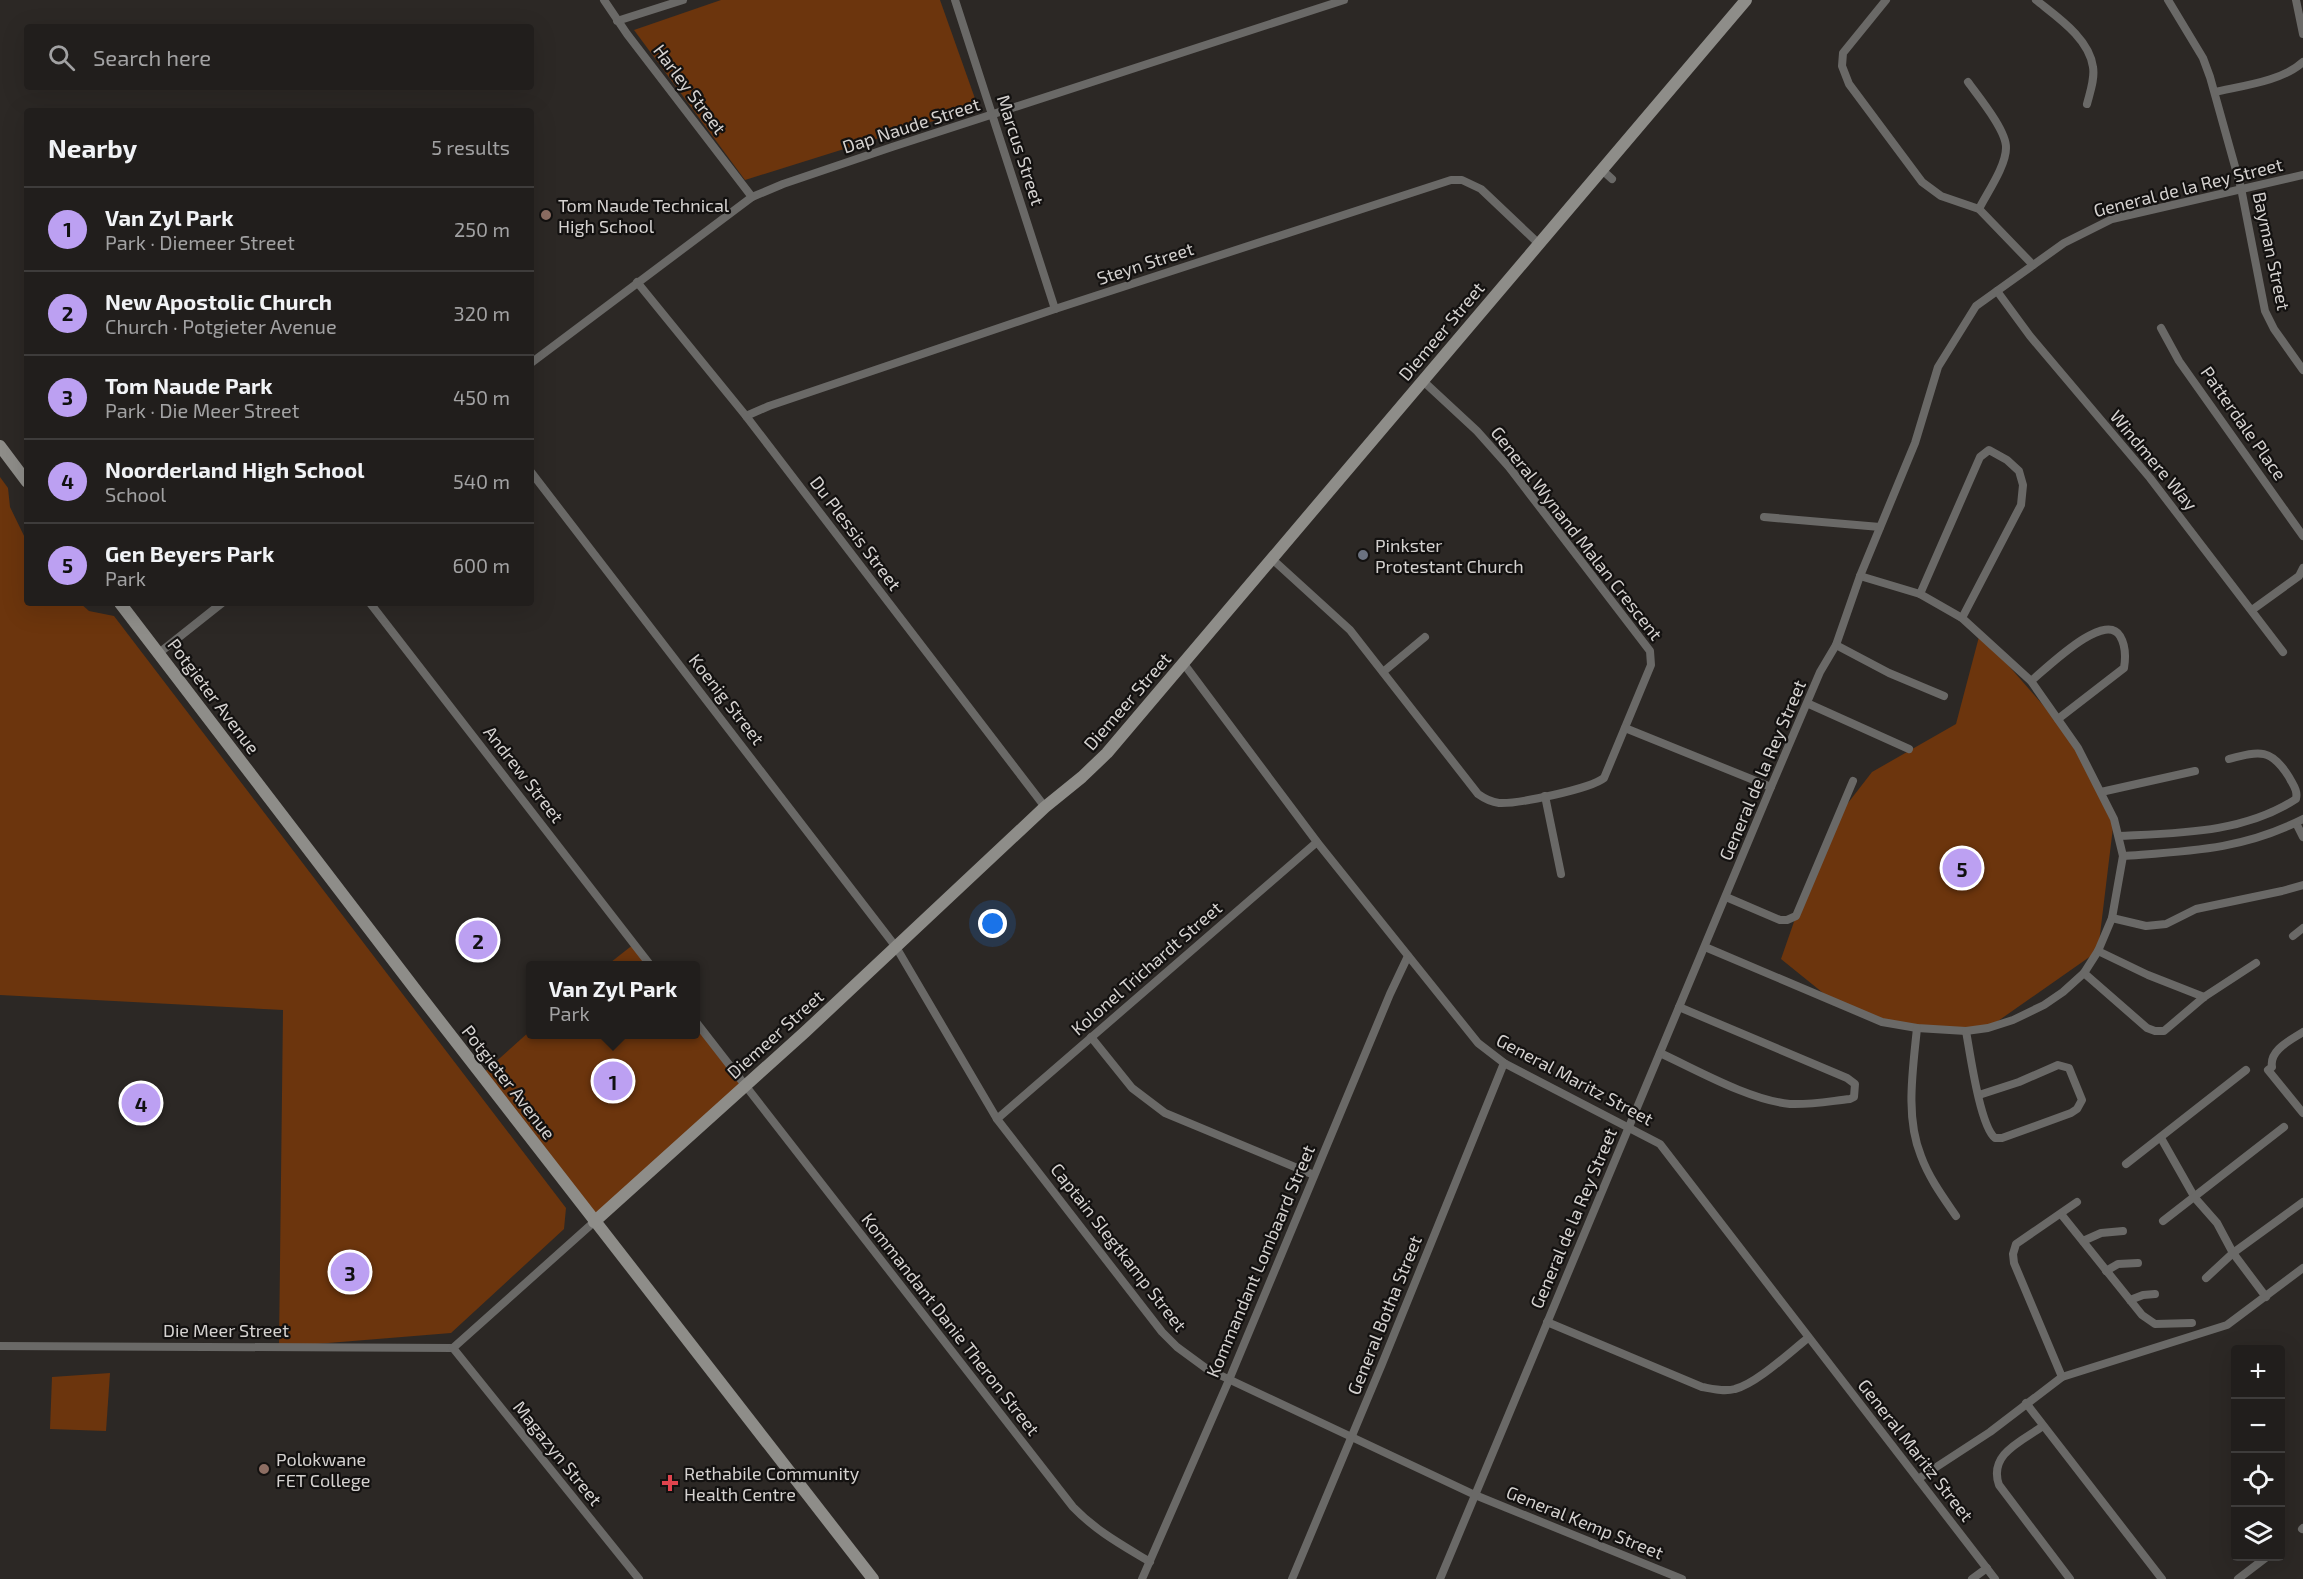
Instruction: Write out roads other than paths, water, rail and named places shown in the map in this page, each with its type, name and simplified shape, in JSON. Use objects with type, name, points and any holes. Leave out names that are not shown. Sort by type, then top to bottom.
[{"type":"street","name":"Harley Street","points":[[604,0],[617,21],[752,197]]},
{"type":"street","points":[[617,21],[683,0]]},
{"type":"street","name":"Marcus Street","points":[[955,0],[1055,309]]},
{"type":"street","name":"Dap Naude Street","points":[[534,361],[752,197],[783,184],[892,147],[1344,0]]},
{"type":"street","name":"Diemeer Street","points":[[453,1348],[745,1086],[1045,807],[1096,765],[1746,0]]},
{"type":"street","points":[[1886,0],[1843,53],[1842,66],[1849,84],[1922,182],[1941,195],[1979,209],[2033,265]]},
{"type":"street","points":[[2036,0],[2086,46],[2093,66],[2093,80],[2087,104]]},
{"type":"street","name":"Bayman Street","points":[[2168,0],[2203,58],[2215,92],[2241,188],[2265,311],[2303,370]]},
{"type":"street","points":[[2296,0],[2303,34]]},
{"type":"street","points":[[2215,92],[2278,77],[2292,71],[2303,62]]},
{"type":"street","points":[[1968,82],[1997,125],[2006,143],[2001,165],[1979,209]]},
{"type":"street","points":[[1601,170],[1612,179]]},
{"type":"street","name":"General de la Rey Street","points":[[1440,1579],[1771,787],[1809,704],[1820,672],[1836,645],[1860,576],[1915,443],[1938,367],[1976,306],[2064,243],[2112,219],[2303,175]]},
{"type":"street","name":"Steyn Street","points":[[746,416],[769,406],[1055,309],[1451,180],[1468,182],[1481,189],[1538,243]]},
{"type":"street","name":"Du Plessis Street","points":[[637,282],[746,416],[1045,807]]},
{"type":"street","name":"Windmere Way","points":[[1997,291],[2030,336],[2150,478],[2283,652]]},
{"type":"street","name":"Patterdale Place","points":[[2162,328],[2179,361],[2303,536]]},
{"type":"street","name":"General Wynand Malan Crescent","points":[[1272,559],[1344,624],[1478,794],[1490,801],[1503,803],[1572,790],[1599,782],[1604,778],[1652,665],[1651,654],[1646,644],[1509,467],[1477,431],[1422,380]]},
{"type":"street","points":[[0,446],[24,478]]},
{"type":"street","points":[[1920,594],[1980,457],[1987,451],[1992,451],[2019,471],[2022,485],[2021,505],[1962,618]]},
{"type":"street","name":"Koenig Street","points":[[534,476],[896,947]]},
{"type":"street","points":[[1764,517],[1880,527]]},
{"type":"street","points":[[2252,610],[2299,576],[2303,568]]},
{"type":"street","points":[[1705,946],[1882,1022],[1917,1028],[1966,1031],[1988,1028],[2032,1012],[2063,992],[2084,973],[2098,951],[2112,918],[2123,856],[2114,819],[2078,748],[2031,681],[1962,618],[1920,594],[1860,576]]},
{"type":"street","name":"Potgieter Avenue","points":[[122,606],[594,1222],[873,1579]]},
{"type":"street","points":[[159,653],[218,606]]},
{"type":"street","name":"Andrew Street","points":[[372,606],[647,961]]},
{"type":"street","points":[[2031,681],[2092,633],[2108,629],[2119,633],[2126,646],[2124,669],[2058,719]]},
{"type":"street","points":[[1383,672],[1425,637]]},
{"type":"street","points":[[1836,645],[1890,673],[1944,696]]},
{"type":"street","name":"General Maritz Street","points":[[1184,664],[1317,842],[1469,1035],[1486,1051],[1504,1063],[1651,1138],[1667,1152],[1995,1579]]},
{"type":"street","points":[[1809,704],[1909,749]]},
{"type":"street","points":[[1625,728],[1771,787]]},
{"type":"street","points":[[2119,836],[2209,830],[2269,814],[2296,799],[2296,789],[2273,757],[2250,755],[2229,759]]},
{"type":"street","points":[[2101,792],[2195,771]]},
{"type":"street","points":[[1726,897],[1780,920],[1796,916],[1854,781]]},
{"type":"street","points":[[1545,796],[1561,873]]},
{"type":"street","points":[[2123,856],[2213,849],[2250,841],[2300,821],[2303,837]]},
{"type":"street","name":"Kolonel Trichardt Street","points":[[997,1119],[1317,842]]},
{"type":"street","points":[[2112,918],[2146,926],[2166,924],[2196,909],[2303,885]]},
{"type":"street","points":[[2293,936],[2303,928]]},
{"type":"street","name":"Captain Slegtkamp Street","points":[[896,947],[997,1119],[1162,1332],[1192,1359],[1229,1380],[1474,1495]]},
{"type":"street","points":[[2098,951],[2148,975],[2204,997]]},
{"type":"street","name":"Kommandant Lombaard Street","points":[[1142,1579],[1229,1380],[1408,956]]},
{"type":"street","points":[[2084,973],[2150,1030],[2164,1031],[2204,997],[2256,963]]},
{"type":"street","points":[[1660,1053],[1753,1095],[1770,1100],[1789,1104],[1809,1103],[1850,1099],[1855,1095],[1855,1084],[1847,1078],[1679,1007]]},
{"type":"street","points":[[700,1027],[745,1086]]},
{"type":"street","points":[[1917,1028],[1912,1103],[1917,1143],[1930,1174],[1956,1216]]},
{"type":"street","points":[[1966,1031],[1979,1095],[1988,1131],[1998,1138],[2071,1113],[2077,1109],[2082,1100],[2069,1068],[2058,1065],[2019,1082],[1979,1095]]},
{"type":"street","points":[[2303,1032],[2274,1054],[2272,1067],[2268,1070],[2303,1113]]},
{"type":"street","points":[[1091,1037],[1132,1088],[1165,1113],[1314,1175]]},
{"type":"street","name":"General Botha Street","points":[[1292,1579],[1504,1063]]},
{"type":"street","points":[[2126,1164],[2246,1070]]},
{"type":"street","name":"Kommandant Danie Theron Street","points":[[745,1086],[1073,1507],[1091,1526],[1150,1562]]},
{"type":"street","points":[[2163,1221],[2284,1127]]},
{"type":"street","points":[[2160,1138],[2195,1197],[2217,1223],[2233,1253],[2266,1297]]},
{"type":"street","points":[[2062,1377],[2014,1263],[2013,1254],[2019,1242],[2077,1202]]},
{"type":"street","points":[[2206,1278],[2233,1253],[2303,1202]]},
{"type":"street","points":[[2061,1214],[2142,1315],[2155,1324],[2192,1323]]},
{"type":"street","points":[[2083,1241],[2101,1233],[2123,1232]]},
{"type":"street","points":[[2106,1271],[2118,1264],[2138,1263]]},
{"type":"street","points":[[1918,1479],[1990,1432],[2062,1377],[2227,1325],[2303,1268]]},
{"type":"street","points":[[2130,1300],[2143,1295],[2155,1294]]},
{"type":"street","points":[[1547,1322],[1702,1387],[1724,1390],[1744,1386],[1808,1338]]},
{"type":"street","name":"Die Meer Street","points":[[0,1346],[453,1348]]},
{"type":"street","name":"Magazyn Street","points":[[453,1348],[639,1579]]},
{"type":"street","points":[[2026,1403],[2162,1579]]},
{"type":"street","points":[[2043,1426],[2003,1453],[1997,1465],[1996,1474],[1999,1485],[2070,1579]]},
{"type":"street","name":"General Kemp Street","points":[[1474,1495],[1682,1579]]},
{"type":"street","points":[[2238,1579],[2263,1561]]},
{"type":"street","points":[[1972,1579],[1987,1568]]},
{"type":"place","name":"Tom Naude Technical High School","points":[[546,215]]},
{"type":"place","name":"Pinkster Protestant Church","points":[[1363,555]]},
{"type":"place","name":"Gen Beyers Park","points":[[1962,868]]},
{"type":"place","name":"New Apostolic Church","points":[[478,940]]},
{"type":"place","name":"Van Zyl Park","points":[[613,1081]]},
{"type":"place","name":"Noorderland High School","points":[[141,1103]]},
{"type":"place","name":"Tom Naude Park","points":[[350,1272]]},
{"type":"place","name":"Polokwane FET College","points":[[264,1469]]},
{"type":"place","name":"Rethabile Community Health Centre","points":[[670,1483]]}]
